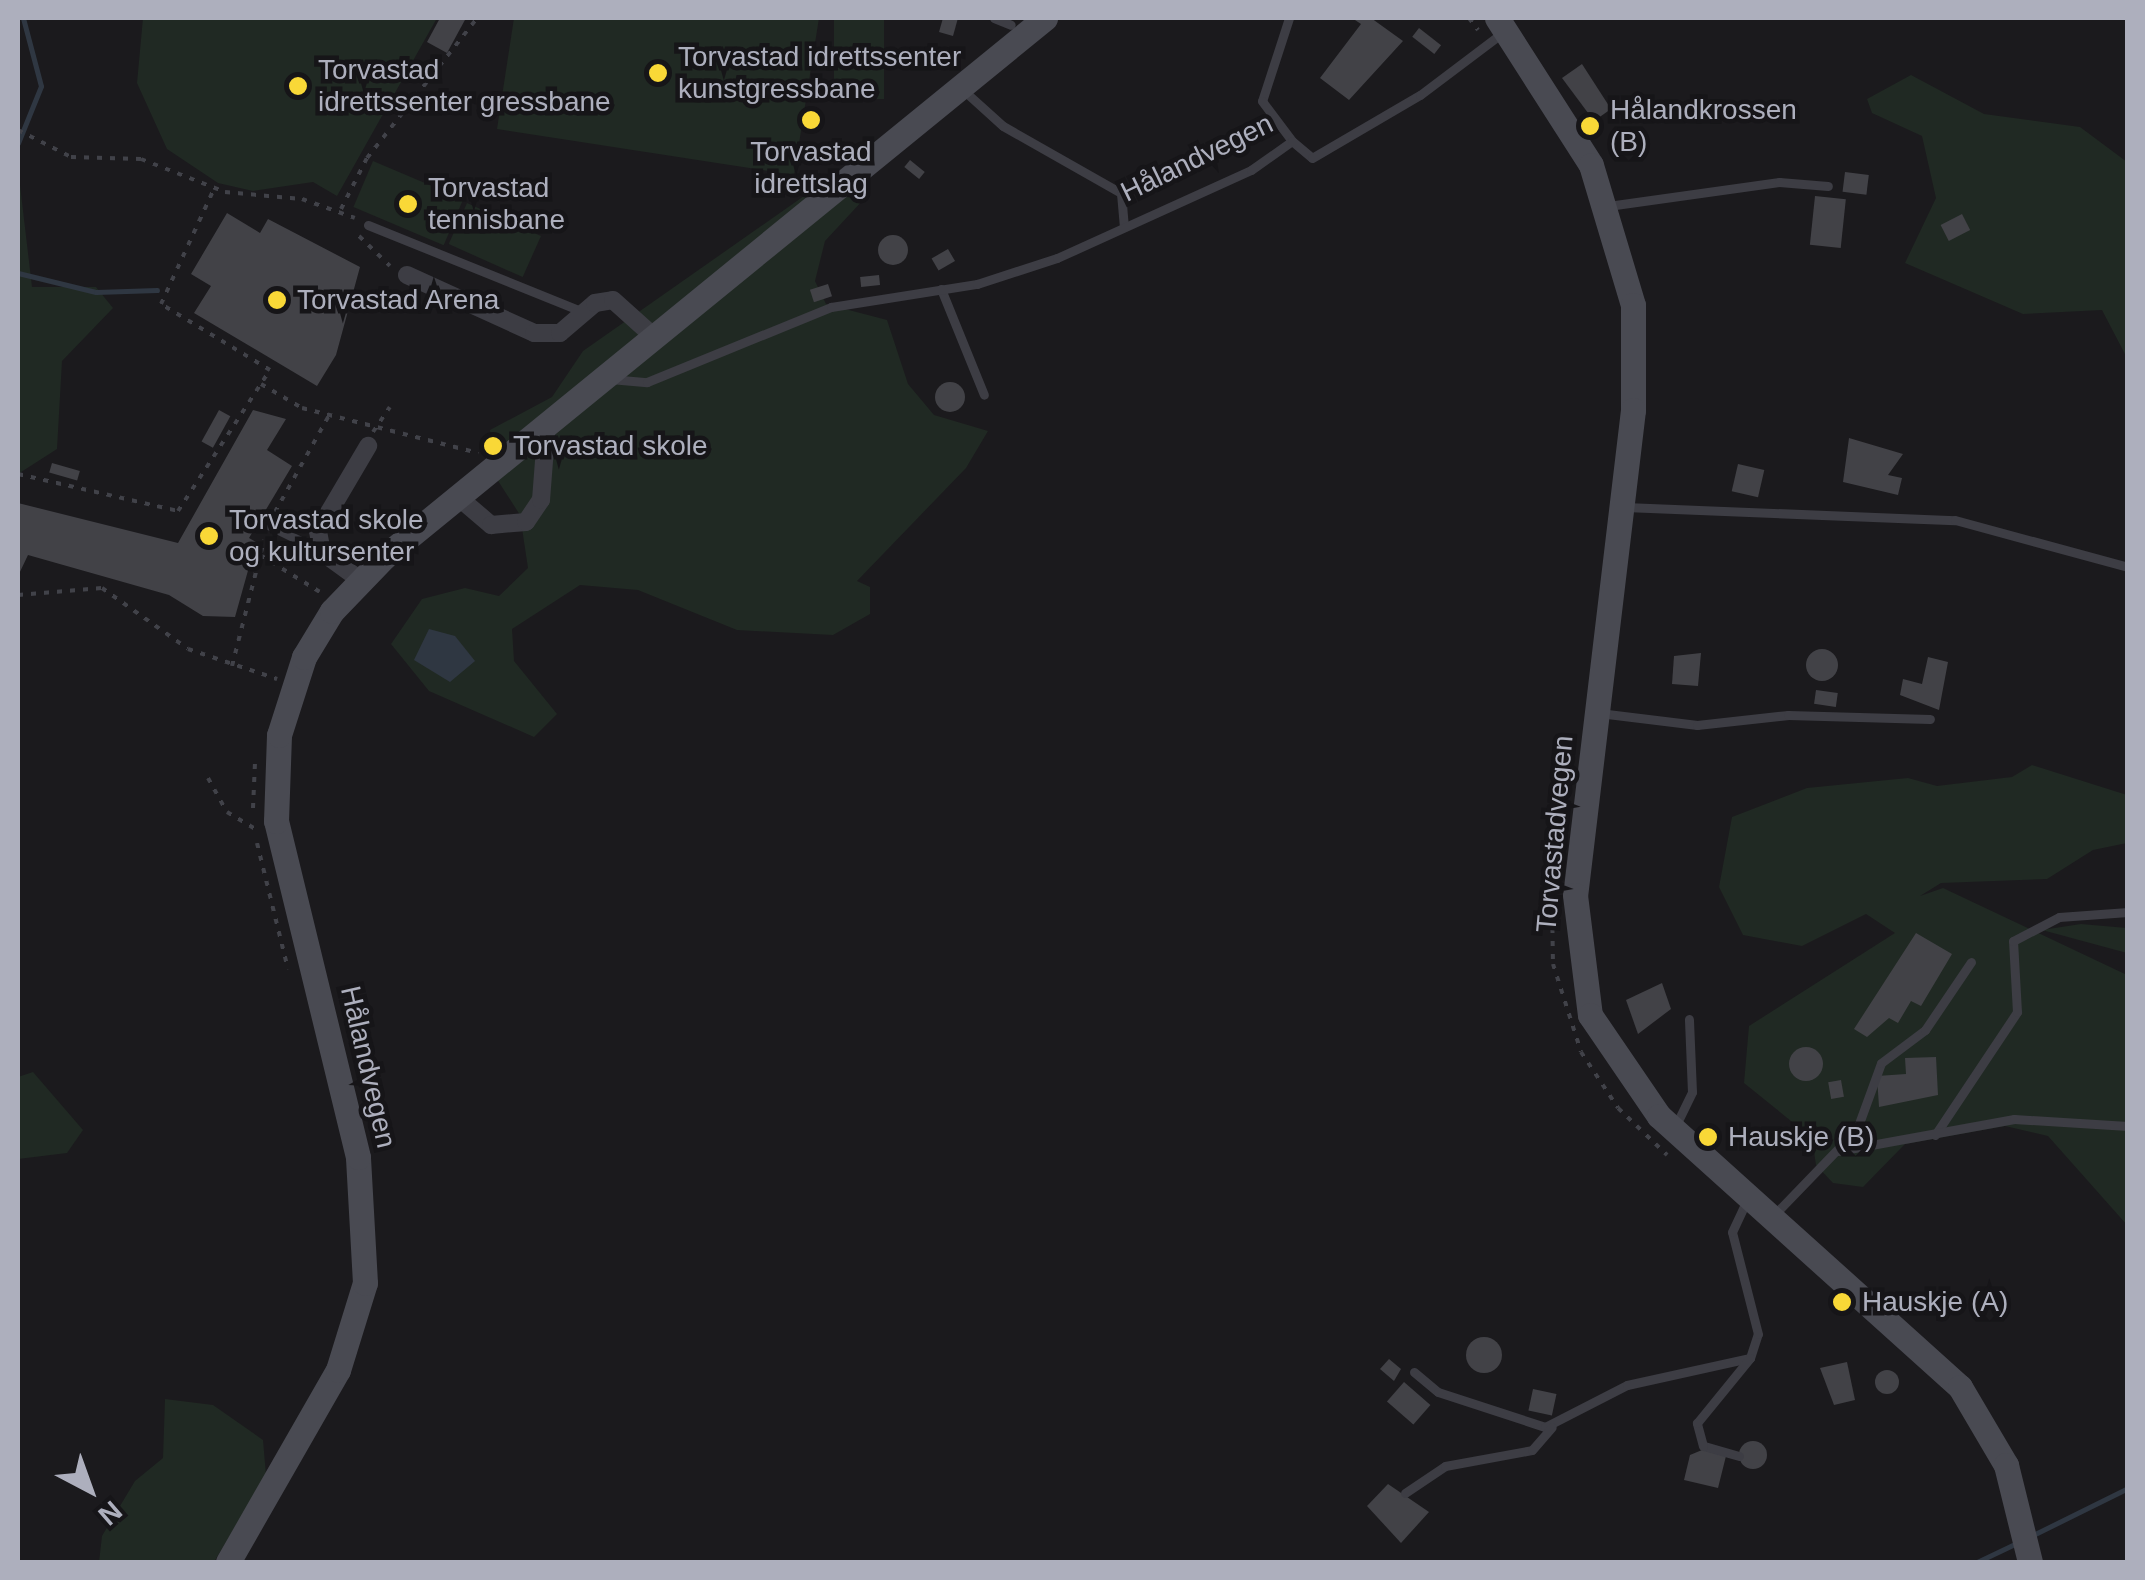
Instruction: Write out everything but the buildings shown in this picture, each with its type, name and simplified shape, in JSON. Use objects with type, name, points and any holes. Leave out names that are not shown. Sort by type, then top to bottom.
[{"type":"main road","name":"Hålandvegen","points":[[228,1562],[338,1370],[365,1283],[358,1157],[328,1013],[290,897],[274,798],[294,682],[352,575],[457,496],[1045,18]]},
{"type":"main road","name":"Torvastadvegen","points":[[1497,31],[1608,206],[1635,329],[1622,507],[1575,895],[1578,972],[1610,1056],[1673,1129],[1934,1358],[1974,1406],[2011,1476],[2030,1562]]},
{"type":"street","points":[[407,275],[540,335],[567,330],[583,312],[619,302],[652,335]]},
{"type":"street","points":[[457,496],[491,526],[526,522],[541,500],[547,422]]},
{"type":"street","points":[[352,575],[322,552],[322,520],[368,446]]},
{"type":"lane","points":[[994,18],[1010,25]]},
{"type":"lane","points":[[1289,18],[1262,101],[1292,140]]},
{"type":"lane","name":"Hålandvegen","points":[[604,375],[647,382],[831,308],[1028,269],[1124,228],[1292,140],[1312,158],[1497,31]]},
{"type":"lane","points":[[962,89],[1003,126],[1121,193],[1124,228]]},
{"type":"lane","points":[[1608,206],[1779,182],[1828,186]]},
{"type":"lane","points":[[368,225],[583,312]]},
{"type":"lane","points":[[941,289],[984,395]]},
{"type":"lane","points":[[1622,507],[1955,520],[2128,567]]},
{"type":"lane","points":[[268,524],[322,552]]},
{"type":"lane","name":"Torvastadvegen","points":[[1596,712],[1697,725],[1788,715],[1930,719]]},
{"type":"lane","points":[[1935,1135],[2018,1012],[2013,941],[2059,917],[2128,912]]},
{"type":"lane","points":[[1772,1217],[1857,1129],[1882,1063],[1925,1030],[1971,962]]},
{"type":"lane","points":[[1673,1129],[1692,1092],[1688,1019]]},
{"type":"lane","points":[[1838,1151],[2014,1119],[2128,1126]]},
{"type":"lane","points":[[1738,1456],[1703,1446],[1697,1423],[1750,1358],[1758,1334],[1732,1232],[1749,1198]]},
{"type":"lane","points":[[1405,1493],[1445,1466],[1522,1454],[1552,1427],[1627,1385],[1750,1358]]},
{"type":"lane","points":[[1414,1372],[1438,1392],[1552,1427]]},
{"type":"path","points":[[340,211],[368,158],[477,18]]},
{"type":"path","points":[[1469,18],[1497,31]]},
{"type":"path","points":[[18,130],[71,158],[141,159],[214,188],[340,211],[368,225]]},
{"type":"path","points":[[18,474],[178,511],[270,370],[161,304],[214,188]]},
{"type":"path","points":[[353,217],[372,257],[407,275]]},
{"type":"path","points":[[261,384],[331,412],[478,453]]},
{"type":"path","points":[[376,424],[390,407]]},
{"type":"path","points":[[232,666],[268,524],[331,412]]},
{"type":"path","points":[[470,460],[492,442]]},
{"type":"path","points":[[260,554],[324,594]]},
{"type":"path","points":[[317,604],[324,594],[352,575]]},
{"type":"path","points":[[18,595],[114,592],[188,649],[277,679]]},
{"type":"path","points":[[272,693],[281,668]]},
{"type":"path","points":[[259,744],[255,829],[289,972]]},
{"type":"path","points":[[208,778],[227,812],[255,829]]},
{"type":"path","points":[[1554,890],[1553,964],[1581,1052],[1618,1108],[1676,1162]]},
{"type":"shaded area","points":[[143,18],[437,18],[337,196],[313,182],[253,191],[218,183],[167,149],[137,83]]},
{"type":"shaded area","name":"Torvastad idrettssenter kunstgressbane","points":[[514,18],[819,18],[794,175],[497,129]]},
{"type":"shaded area","points":[[834,18],[884,18],[884,99],[834,99]]},
{"type":"shaded area","points":[[1911,75],[1984,114],[2080,127],[2127,162],[2127,358],[2102,310],[2023,314],[1905,263],[1936,198],[1922,136],[1872,113],[1867,99]]},
{"type":"shaded area","name":"Torvastad tennisbane","points":[[373,161],[463,199],[444,245],[353,207]]},
{"type":"shaded area","points":[[18,168],[32,287],[96,287],[113,308],[62,361],[57,449],[18,474]]},
{"type":"shaded area","points":[[831,177],[864,199],[825,241],[815,281],[826,304],[887,320],[908,384],[934,415],[988,431],[966,468],[857,581],[870,587],[870,614],[833,635],[737,630],[638,590],[580,585],[512,629],[514,661],[557,714],[534,737],[429,691],[391,644],[422,599],[465,588],[499,596],[528,568],[520,515],[493,473],[490,430],[552,397],[583,351]]},
{"type":"shaded area","points":[[467,203],[541,236],[523,277],[449,244]]},
{"type":"shaded area","points":[[429,629],[455,636],[475,661],[450,682],[414,660]]},
{"type":"shaded area","points":[[2032,765],[2127,795],[2127,843],[2093,850],[2047,879],[1941,883],[1920,896],[1943,888],[2127,975],[2127,1225],[2048,1136],[2005,1126],[1905,1144],[1863,1187],[1833,1183],[1816,1165],[1812,1138],[1744,1083],[1749,1026],[1895,933],[1866,914],[1802,946],[1743,935],[1719,887],[1732,817],[1807,788],[1908,778],[1937,786],[2012,777]]},
{"type":"shaded area","points":[[2081,924],[2127,928],[2127,953],[2042,930]]},
{"type":"shaded area","points":[[33,1072],[83,1130],[67,1153],[18,1159],[18,1077]]},
{"type":"shaded area","points":[[165,1399],[213,1405],[263,1440],[266,1475],[214,1562],[99,1562],[102,1536],[135,1481],[163,1458]]},
{"type":"waterway","points":[[18,143],[41,86],[23,18]]},
{"type":"waterway","points":[[18,273],[96,292],[157,290]]},
{"type":"waterway","points":[[2033,1535],[2128,1488]]},
{"type":"waterway","points":[[1977,1562],[2019,1542]]},
{"type":"place","name":"Torvastad idrettssenter kunstgressbane","points":[[658,73]]},
{"type":"place","name":"Torvastad idrettssenter gressbane","points":[[298,86]]},
{"type":"place","name":"Torvastad idrettslag","points":[[811,120]]},
{"type":"place","name":"Hålandkrossen (B)","points":[[1590,126]]},
{"type":"place","name":"Torvastad tennisbane","points":[[408,204]]},
{"type":"place","name":"Torvastad Arena","points":[[277,300]]},
{"type":"place","name":"Torvastad skole","points":[[493,446]]},
{"type":"place","name":"Torvastad skole og kultursenter","points":[[209,536]]},
{"type":"place","name":"Hauskje (B)","points":[[1708,1137]]},
{"type":"place","name":"Hauskje (A)","points":[[1842,1302]]}]
